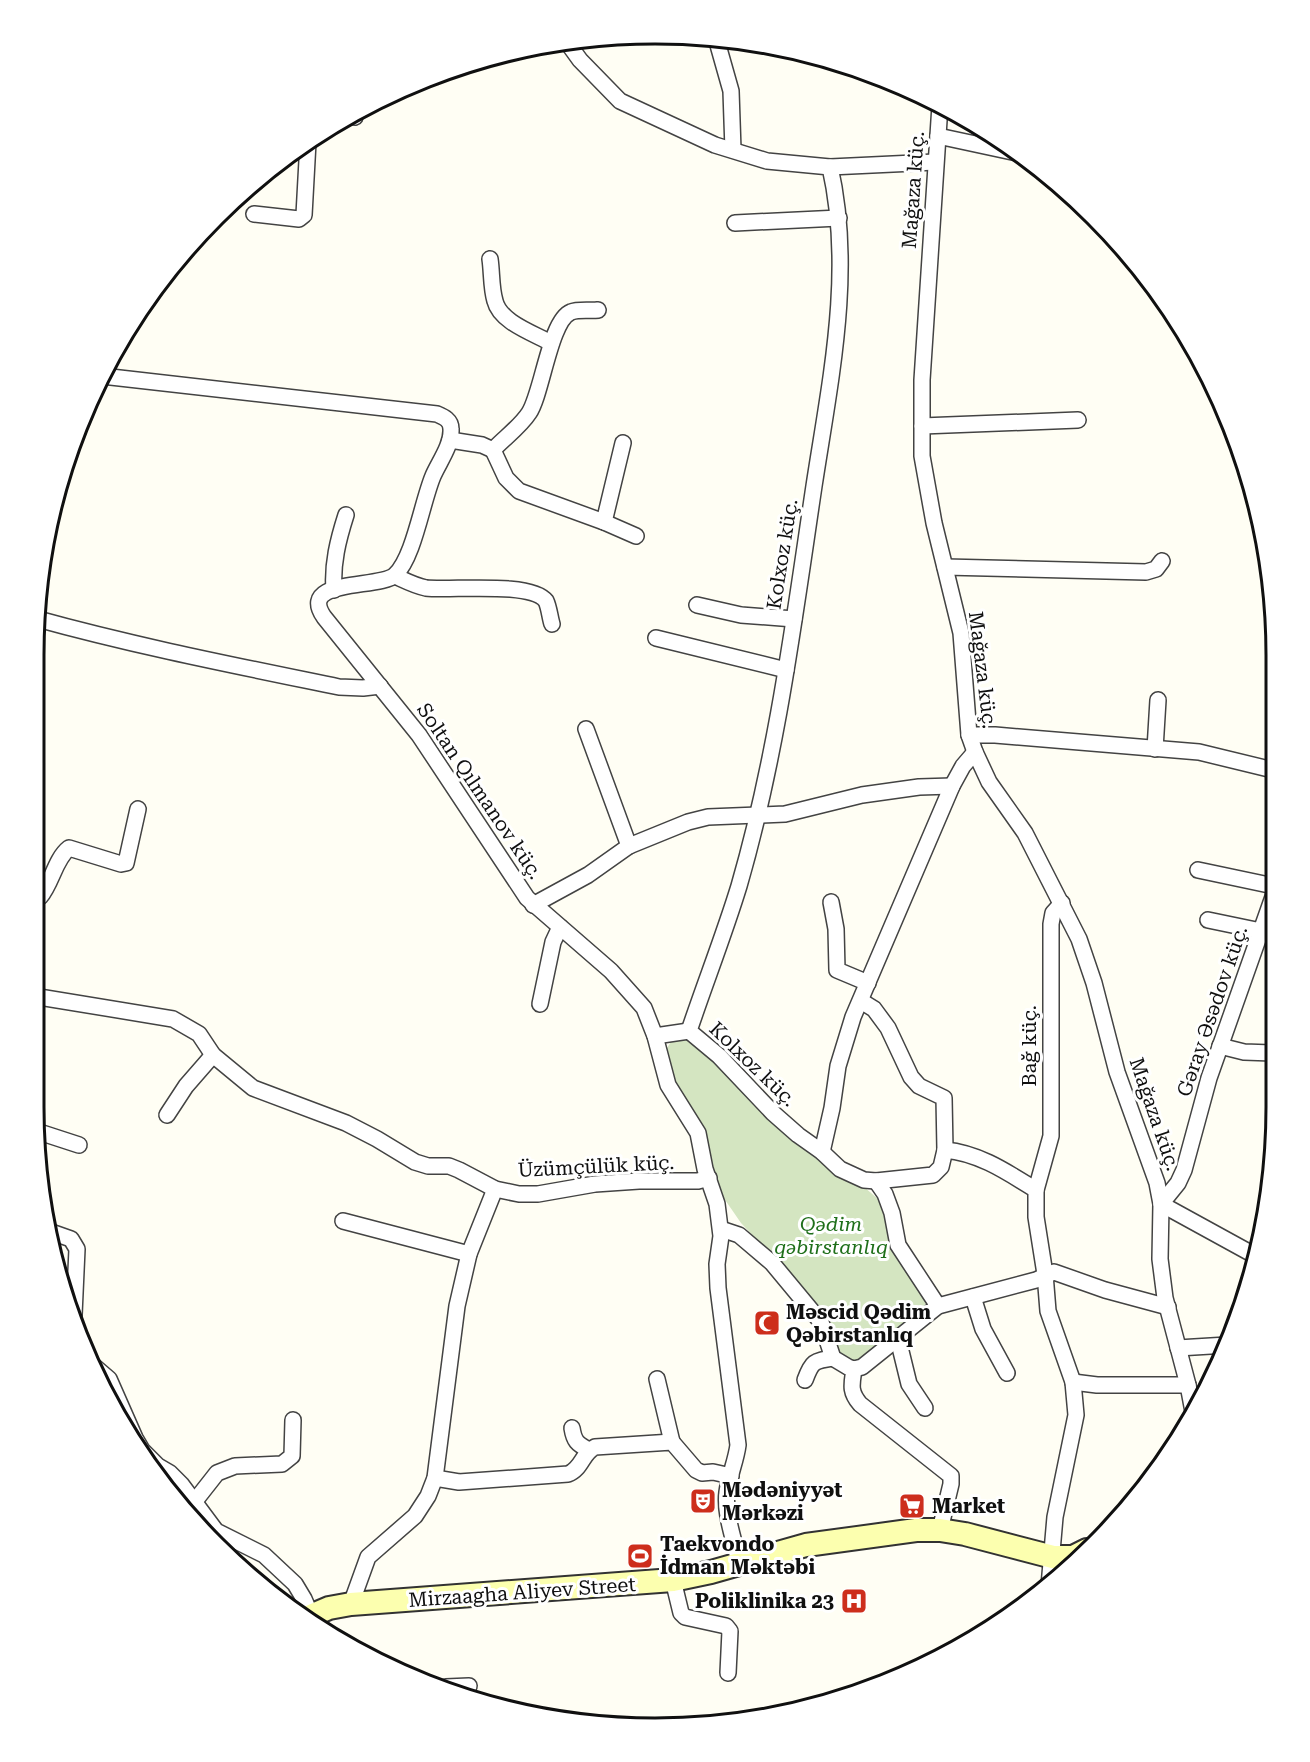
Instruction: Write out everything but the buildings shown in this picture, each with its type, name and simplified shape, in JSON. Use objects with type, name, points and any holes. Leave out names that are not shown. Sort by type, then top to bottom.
[{"type":"street","points":[[719,47],[731,91],[733,150]]},
{"type":"street","points":[[572,49],[620,101],[716,145],[767,161],[830,167],[936,162]]},
{"type":"street","name":"Mağaza küç.","points":[[939,114],[922,380],[922,456],[961,633],[969,735],[990,782],[1025,833],[1079,939],[1094,983],[1117,1072],[1152,1166],[1161,1204]]},
{"type":"street","points":[[938,136],[998,149]]},
{"type":"street","points":[[254,214],[299,219],[304,215],[307,152]]},
{"type":"street","name":"Kolxoz küç.","points":[[830,167],[839,218],[841,254],[835,352],[779,713],[738,886],[689,1031],[719,1056],[798,1135],[822,1152],[840,1169],[864,1180],[876,1181]]},
{"type":"street","points":[[735,223],[839,218]]},
{"type":"street","points":[[490,259],[494,301],[498,309],[508,319],[551,343]]},
{"type":"street","points":[[493,450],[528,414],[537,397],[551,343],[564,318],[570,312],[598,310]]},
{"type":"street","points":[[111,377],[437,414],[447,419],[452,427],[450,440],[431,479],[405,561],[395,576],[379,582],[346,586],[334,590],[334,563],[346,515]]},
{"type":"street","points":[[922,426],[1078,420]]},
{"type":"street","points":[[450,440],[482,445],[493,450],[506,478],[519,491],[636,536]]},
{"type":"street","points":[[604,522],[623,443]]},
{"type":"street","points":[[945,567],[1146,572],[1156,569],[1162,561]]},
{"type":"street","points":[[395,576],[427,588],[470,587],[528,592],[539,596],[546,602],[552,624]]},
{"type":"street","name":"Soltan Qılmanov küç.","points":[[334,590],[320,597],[318,607],[321,612],[419,735],[533,905],[611,971],[644,1008],[655,1036],[668,1085],[698,1133],[720,1215],[718,1288],[721,1324],[737,1430],[736,1460],[727,1491],[727,1504],[740,1563]]},
{"type":"street","points":[[697,605],[741,615],[794,619]]},
{"type":"street","points":[[45,621],[192,658],[339,687],[380,686]]},
{"type":"street","points":[[656,638],[786,670]]},
{"type":"street","points":[[1155,749],[1158,700]]},
{"type":"street","points":[[586,729],[629,846]]},
{"type":"street","points":[[969,735],[994,735],[1199,752],[1266,768]]},
{"type":"street","points":[[822,1152],[838,1066],[853,1017],[952,786],[963,766],[975,752]]},
{"type":"street","points":[[533,905],[588,875],[629,846],[688,822],[708,818],[785,814],[862,795],[920,786],[952,786]]},
{"type":"street","points":[[44,892],[64,852],[69,848],[121,864],[126,863],[138,809]]},
{"type":"street","points":[[1198,870],[1266,884]]},
{"type":"street","points":[[831,902],[836,929],[837,970],[868,983]]},
{"type":"street","name":"Bağ küç.","points":[[1036,1190],[1051,1136],[1051,924],[1053,913],[1062,903]]},
{"type":"street","name":"Gəray Əsədov küç.","points":[[1161,1204],[1184,1170],[1209,1078],[1266,917]]},
{"type":"street","points":[[1208,920],[1261,931]]},
{"type":"street","points":[[540,1005],[553,942],[560,927]]},
{"type":"street","name":"Üzümçülük küç.","points":[[44,998],[173,1019],[199,1034],[213,1055],[254,1088],[346,1124],[377,1139],[415,1162],[428,1166],[448,1166],[495,1189],[519,1194],[538,1194],[595,1184],[698,1181],[709,1178]]},
{"type":"street","points":[[861,1001],[874,1009],[888,1028],[911,1077],[918,1086],[944,1098],[945,1150],[941,1167],[933,1175],[876,1181],[885,1194],[892,1213],[898,1245],[938,1306]]},
{"type":"street","points":[[655,1036],[689,1031]]},
{"type":"street","points":[[1220,1046],[1244,1052],[1266,1053]]},
{"type":"street","points":[[166,1114],[186,1086],[213,1055]]},
{"type":"street","points":[[45,1134],[79,1145]]},
{"type":"street","points":[[945,1150],[972,1155],[1036,1190],[1036,1217],[1048,1311],[1073,1382],[1076,1415],[1055,1517],[1051,1573]]},
{"type":"street","points":[[351,1604],[368,1557],[415,1516],[428,1496],[435,1478],[457,1306],[469,1254],[495,1189]]},
{"type":"street","points":[[1191,1401],[1168,1307],[1160,1259],[1161,1204],[1249,1252]]},
{"type":"street","points":[[343,1221],[469,1254]]},
{"type":"street","points":[[721,1229],[739,1235],[772,1263],[821,1322],[834,1358],[854,1369],[862,1367],[938,1306],[1036,1280],[1045,1274],[1054,1272],[1105,1290],[1168,1307]]},
{"type":"street","points":[[57,1234],[70,1239],[77,1249],[75,1300]]},
{"type":"street","points":[[973,1297],[983,1329],[1007,1373]]},
{"type":"street","points":[[898,1339],[909,1384],[925,1408]]},
{"type":"street","points":[[1178,1348],[1218,1346]]},
{"type":"street","points":[[805,1380],[810,1364],[818,1360],[834,1358]]},
{"type":"street","points":[[854,1369],[853,1396],[860,1404],[951,1476],[940,1530]]},
{"type":"street","points":[[107,1377],[116,1396]]},
{"type":"street","points":[[657,1379],[672,1442],[696,1470],[702,1473],[713,1472],[731,1476]]},
{"type":"street","points":[[1073,1382],[1097,1385],[1188,1385]]},
{"type":"street","points":[[195,1501],[217,1473],[235,1466],[282,1464],[292,1455],[293,1420]]},
{"type":"street","points":[[572,1428],[576,1444],[589,1450]]},
{"type":"street","points":[[435,1478],[459,1482],[568,1474],[576,1471],[589,1450],[595,1448],[672,1442]]},
{"type":"street","points":[[163,1470],[170,1473],[195,1501],[216,1531],[258,1551],[280,1569],[295,1584],[307,1610]]},
{"type":"street","name":"Mirzaagha Aliyev Street","points":[[315,1615],[339,1605],[672,1580],[806,1545],[897,1532],[940,1530],[965,1534],[1053,1557],[1068,1557]]},
{"type":"street","points":[[672,1580],[681,1613],[686,1617],[726,1626],[730,1631],[728,1672]]},
{"type":"street","points":[[459,1686],[469,1686]]},
{"type":"green space","name":"Qədim qəbirstanlıq","points":[[685,1038],[702,1047],[878,1199],[927,1300],[923,1310],[867,1356],[859,1360],[852,1360],[837,1353],[828,1316],[741,1223],[721,1194],[710,1167],[700,1121],[671,1083],[664,1053],[672,1040]]},
{"type":"place","name":"Məscid Qədim Qəbirstanlıq","points":[[767,1323]]},
{"type":"place","name":"Mədəniyyət Mərkəzi","points":[[703,1501]]},
{"type":"place","name":"Market","points":[[912,1506]]},
{"type":"place","name":"Taekvondo İdman Məktəbi","points":[[640,1556]]},
{"type":"place","name":"Poliklinika 23","points":[[854,1601]]}]
